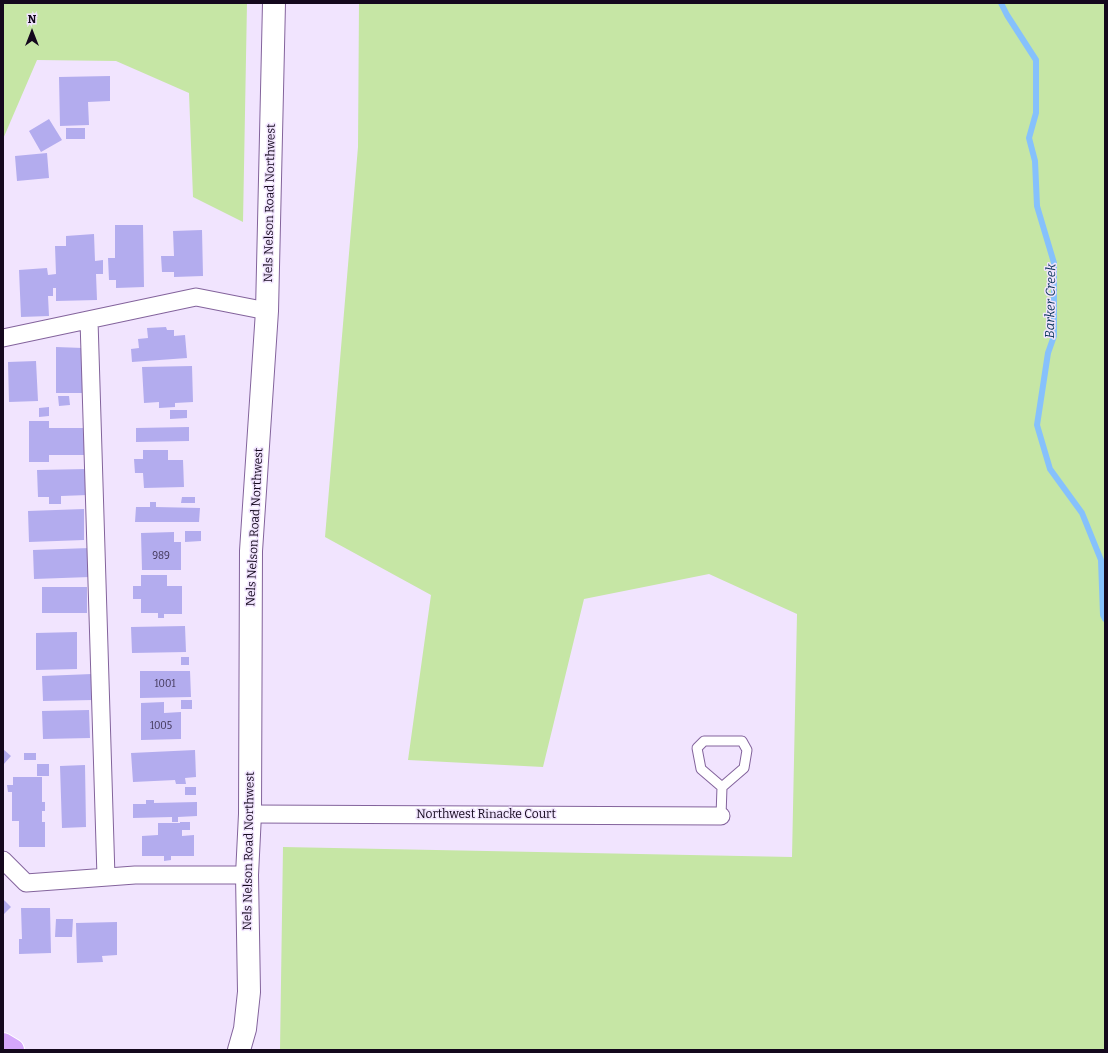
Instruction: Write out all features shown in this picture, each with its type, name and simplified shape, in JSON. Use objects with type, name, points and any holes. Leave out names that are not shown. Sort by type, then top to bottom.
[{"type":"highway","points":[[3,1044],[11,1050]]},
{"type":"street","name":"Nels Nelson Road Northwest","points":[[239,1050],[245,1029],[249,992],[247,875],[250,814],[251,552],[267,312],[274,3]]},
{"type":"street","points":[[3,338],[196,297],[267,312]]},
{"type":"street","points":[[89,320],[106,877]]},
{"type":"street","name":"Northwest Rinacke Court","points":[[250,814],[721,816]]},
{"type":"street","points":[[3,860],[26,883],[135,875],[247,875]]},
{"type":"lane","points":[[721,816],[722,787],[744,768],[747,750],[742,741],[704,741],[697,748],[701,769],[722,787]]},
{"type":"green space","points":[[3,3],[247,3],[243,222],[193,197],[189,93],[116,61],[37,60],[3,139]]},
{"type":"green space","points":[[359,3],[1105,3],[1105,1050],[280,1050],[283,847],[792,857],[797,614],[709,574],[584,599],[543,767],[408,760],[431,595],[325,537],[358,147]]},
{"type":"building","points":[[110,76],[110,101],[88,102],[89,125],[60,126],[59,77]]},
{"type":"building","points":[[49,119],[62,140],[41,152],[29,131]]},
{"type":"building","points":[[66,128],[85,128],[85,139],[66,139]]},
{"type":"building","points":[[47,153],[49,178],[17,181],[15,156]]},
{"type":"building","points":[[115,225],[143,225],[144,287],[116,288],[116,280],[109,280],[108,258],[115,258]]},
{"type":"building","points":[[202,230],[203,276],[174,277],[174,272],[162,272],[161,256],[174,256],[173,231]]},
{"type":"building","points":[[94,234],[95,261],[103,260],[103,274],[96,274],[97,300],[56,301],[56,288],[53,288],[53,296],[48,296],[49,316],[21,317],[19,270],[47,268],[48,275],[56,274],[55,246],[66,246],[66,236]]},
{"type":"building","points":[[166,327],[167,330],[174,330],[174,336],[185,335],[187,358],[132,362],[131,349],[139,348],[138,339],[148,338],[147,328]]},
{"type":"building","points":[[56,347],[83,348],[83,393],[56,393]]},
{"type":"building","points":[[36,361],[38,401],[9,402],[8,362]]},
{"type":"building","points":[[192,366],[193,402],[175,403],[175,407],[159,408],[159,402],[144,403],[142,367]]},
{"type":"building","points":[[58,396],[69,396],[70,405],[59,406]]},
{"type":"building","points":[[49,407],[49,416],[39,417],[39,408]]},
{"type":"building","points":[[170,410],[187,410],[187,418],[170,419]]},
{"type":"building","points":[[29,421],[49,421],[49,428],[86,428],[86,455],[49,455],[49,462],[29,462]]},
{"type":"building","points":[[189,427],[189,441],[136,442],[136,428]]},
{"type":"building","points":[[143,450],[168,450],[168,460],[183,460],[184,487],[144,488],[143,473],[135,473],[134,459],[143,459]]},
{"type":"building","points":[[87,469],[88,495],[61,496],[61,504],[49,504],[49,497],[38,497],[37,470]]},
{"type":"building","points":[[182,497],[195,497],[195,503],[181,503]]},
{"type":"building","points":[[150,502],[156,502],[156,507],[200,508],[199,522],[135,522],[136,507],[150,507]]},
{"type":"building","points":[[84,509],[84,540],[29,542],[28,511]]},
{"type":"building","points":[[185,531],[201,531],[201,541],[185,542]]},
{"type":"building","points":[[174,532],[174,542],[181,542],[181,570],[142,570],[141,533]]},
{"type":"building","points":[[90,548],[90,577],[34,579],[33,550]]},
{"type":"building","points":[[141,575],[167,575],[167,586],[182,586],[182,614],[164,614],[164,618],[158,618],[158,613],[141,613],[141,599],[133,599],[133,586],[141,586]]},
{"type":"building","points":[[42,587],[87,587],[87,613],[42,613]]},
{"type":"building","points":[[185,626],[186,652],[132,653],[131,627]]},
{"type":"building","points":[[77,632],[77,669],[36,670],[36,633]]},
{"type":"building","points":[[181,657],[189,657],[189,665],[181,665]]},
{"type":"building","points":[[140,671],[190,671],[191,697],[140,698]]},
{"type":"building","points":[[92,674],[93,700],[43,701],[42,676]]},
{"type":"building","points":[[181,700],[192,700],[192,709],[181,709]]},
{"type":"building","points":[[164,702],[164,713],[181,712],[181,739],[141,740],[141,703]]},
{"type":"building","points":[[89,710],[90,738],[43,739],[42,711]]},
{"type":"building","points":[[3,749],[11,756],[3,765]]},
{"type":"building","points":[[195,750],[196,777],[185,778],[186,784],[176,784],[175,780],[133,782],[131,753]]},
{"type":"building","points":[[24,753],[36,753],[36,760],[24,760]]},
{"type":"building","points":[[37,764],[49,764],[49,776],[37,776]]},
{"type":"building","points":[[85,765],[86,827],[62,828],[60,766]]},
{"type":"building","points":[[13,777],[42,777],[42,802],[45,802],[45,811],[42,811],[42,822],[45,822],[45,847],[19,847],[19,821],[12,821],[12,792],[8,792],[7,785],[13,785]]},
{"type":"building","points":[[185,787],[196,787],[196,795],[185,795]]},
{"type":"building","points":[[146,800],[154,800],[154,803],[197,802],[197,816],[178,817],[178,822],[172,822],[172,817],[133,818],[133,804],[146,804]]},
{"type":"building","points":[[190,822],[190,830],[182,830],[182,836],[194,835],[194,856],[171,856],[171,860],[164,861],[164,856],[142,856],[142,836],[158,835],[158,823]]},
{"type":"building","points":[[3,899],[11,907],[3,915]]},
{"type":"building","points":[[21,908],[50,908],[51,953],[19,954],[19,939],[22,939]]},
{"type":"building","points":[[56,919],[73,919],[72,937],[55,937]]},
{"type":"building","points":[[117,922],[117,955],[102,956],[103,962],[77,963],[76,923]]},
{"type":"waterway","name":"Barker Creek","points":[[1001,3],[1036,60],[1036,113],[1029,138],[1035,161],[1037,206],[1054,263],[1054,336],[1048,353],[1037,425],[1050,469],[1082,513],[1101,560],[1103,615],[1105,619]]}]
